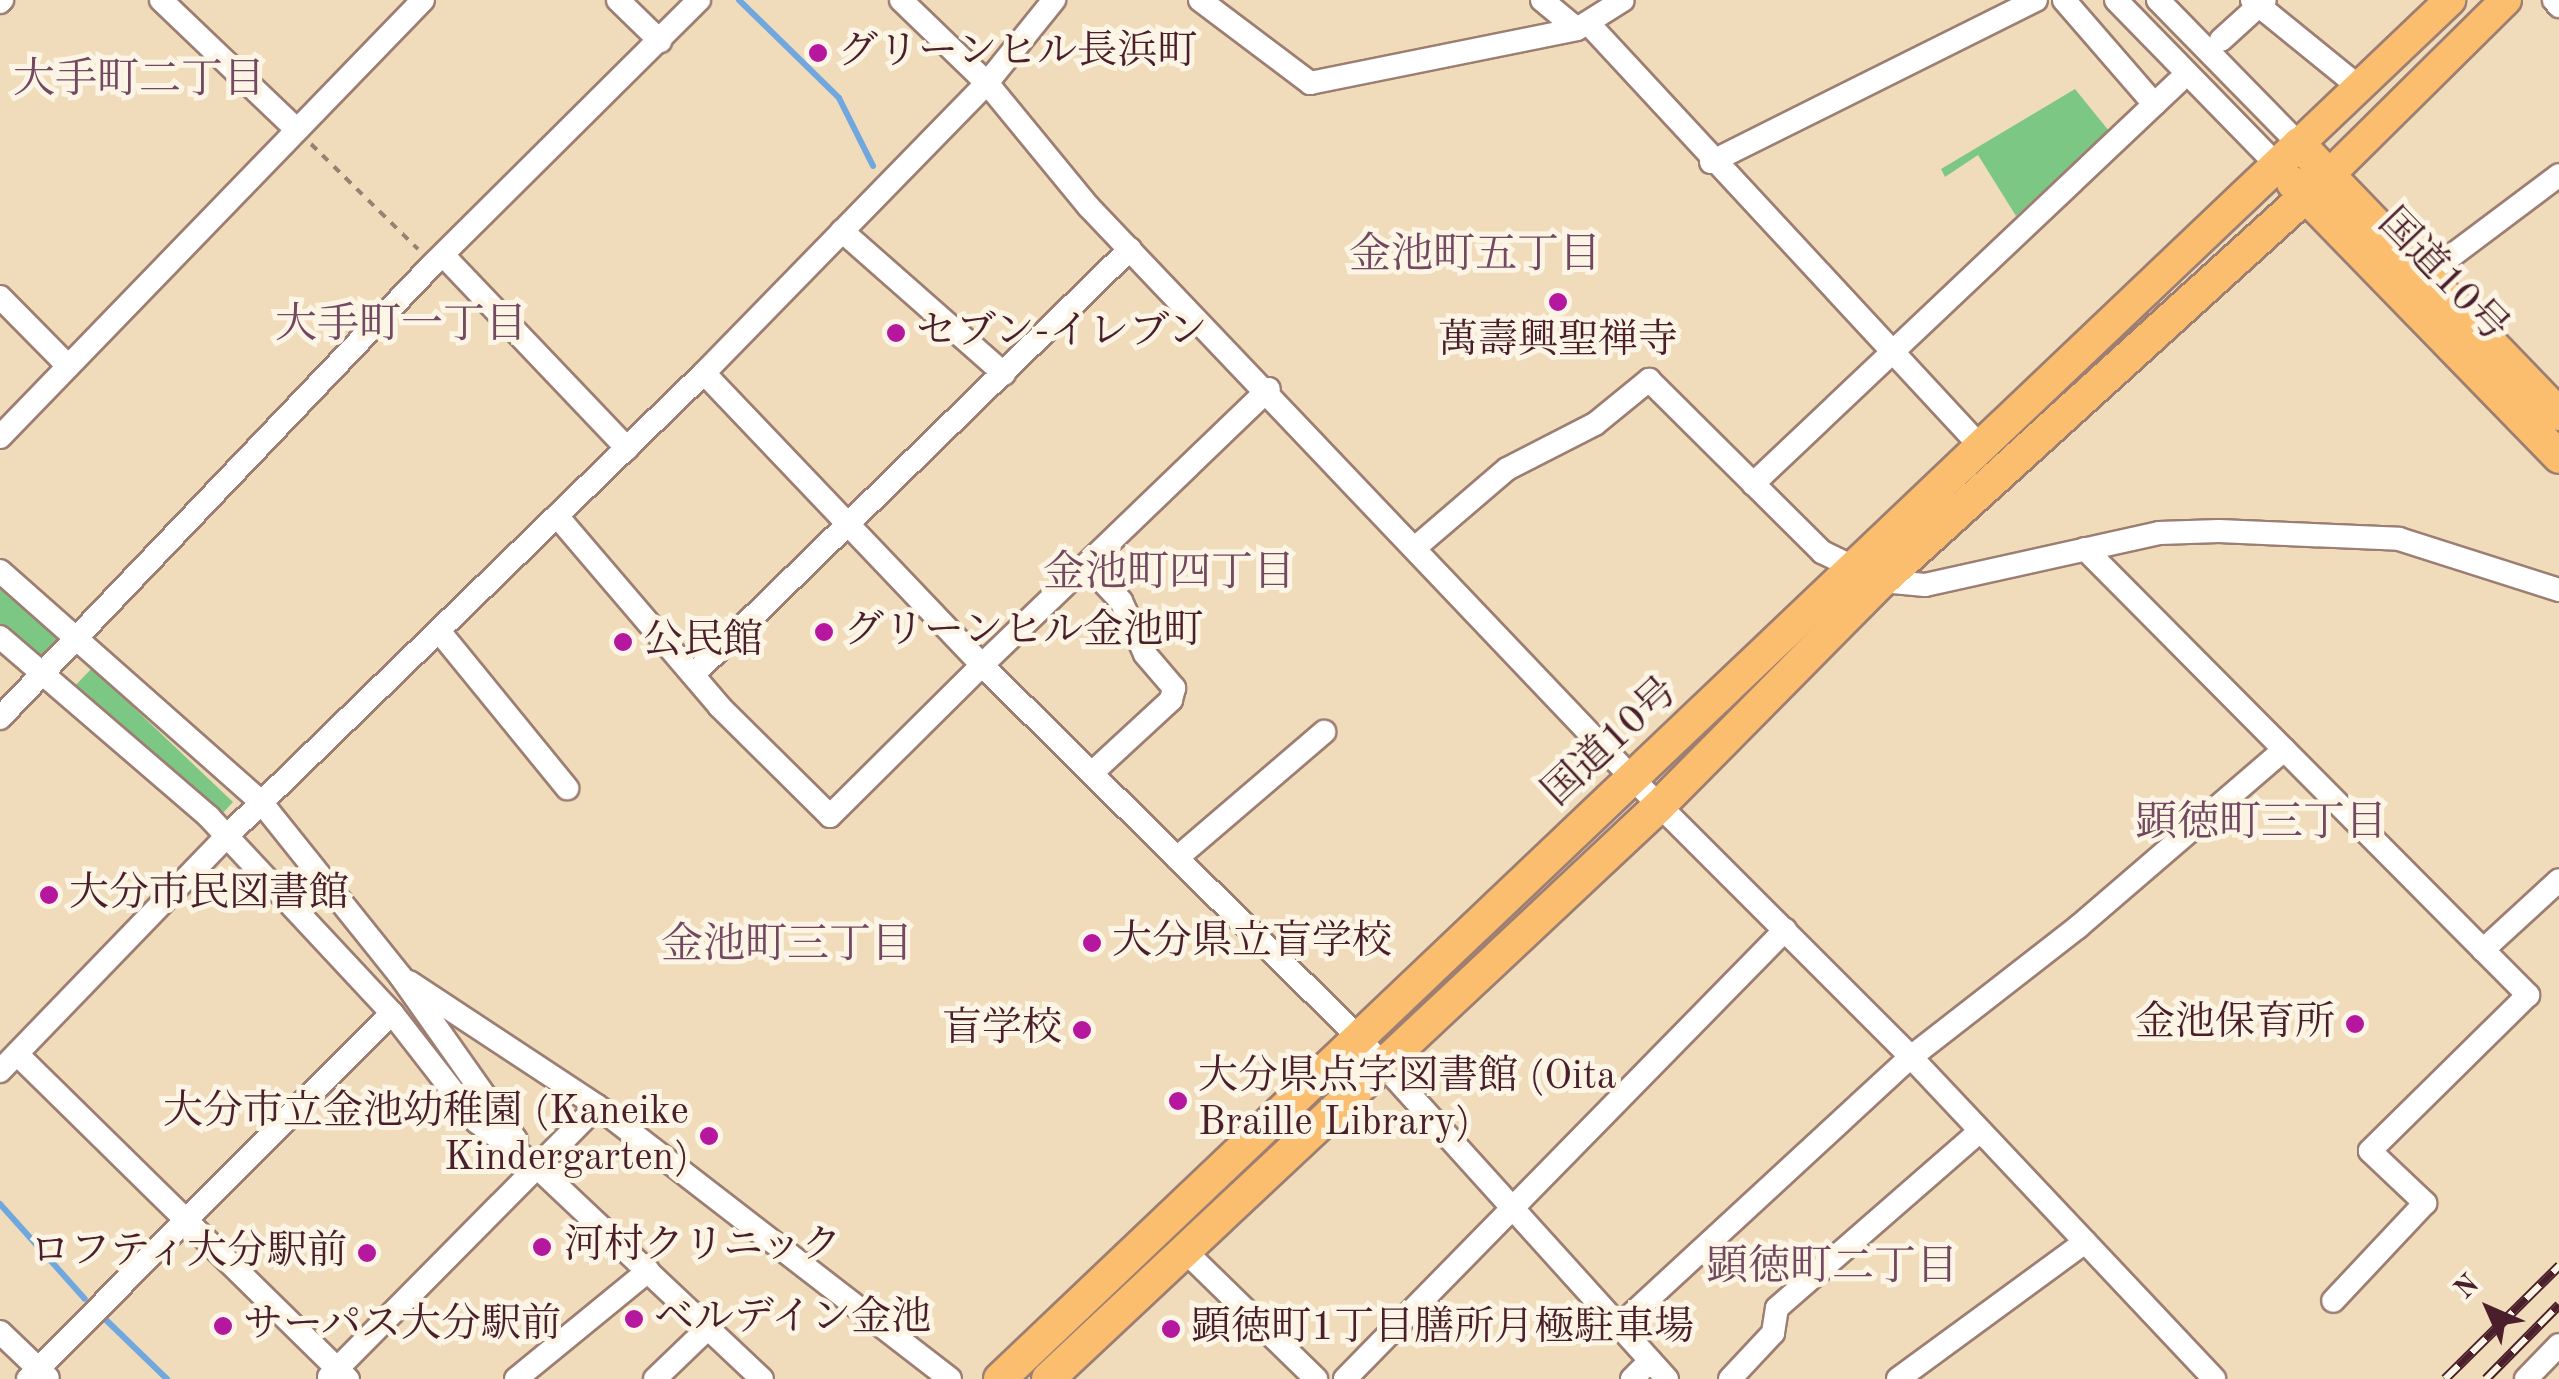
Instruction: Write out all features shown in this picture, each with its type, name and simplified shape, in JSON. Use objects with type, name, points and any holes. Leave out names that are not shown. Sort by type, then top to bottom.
[{"type":"highway","name":"国道10号","points":[[1000,1379],[1368,1050],[1659,806],[1981,447],[2288,154],[2559,457]]},
{"type":"highway","name":"国道10号","points":[[2317,186],[2426,276],[2559,414]]},
{"type":"highway","name":"国道10号","points":[[1048,1379],[1183,1249],[1368,1050],[1635,780],[2317,186]]},
{"type":"main road","points":[[2288,154],[2450,0]]},
{"type":"main road","points":[[2317,186],[2506,0]]},
{"type":"street","points":[[161,0],[297,130]]},
{"type":"street","points":[[0,436],[423,0]]},
{"type":"street","points":[[618,0],[660,41]]},
{"type":"street","points":[[0,718],[438,260],[699,0]]},
{"type":"street","points":[[0,1071],[227,836],[704,374],[987,83],[1054,0]]},
{"type":"street","points":[[1200,0],[1310,84],[1582,26],[1623,0]]},
{"type":"street","points":[[1542,0],[1582,26],[1981,447]]},
{"type":"street","points":[[1711,162],[2036,0]]},
{"type":"street","points":[[2064,0],[2154,104]]},
{"type":"street","points":[[2116,0],[2288,154]]},
{"type":"street","points":[[2158,0],[2288,154]]},
{"type":"street","points":[[2554,0],[2559,6]]},
{"type":"street","points":[[906,2],[987,83],[1130,249],[1269,389],[1659,806],[1911,1057],[2085,1242],[2200,1375]]},
{"type":"street","points":[[2221,40],[2258,2],[2359,88]]},
{"type":"street","points":[[1753,484],[1896,354],[2178,82]]},
{"type":"street","points":[[2426,276],[2559,175]]},
{"type":"street","points":[[842,231],[1004,374]]},
{"type":"street","points":[[693,675],[1130,249]]},
{"type":"street","points":[[438,260],[627,448]]},
{"type":"street","points":[[0,297],[68,366]]},
{"type":"street","points":[[704,374],[982,665],[1368,1050],[1667,1379]]},
{"type":"street","points":[[1416,548],[1507,470],[1595,424],[1648,380],[1822,552],[1868,576],[1925,585],[2159,533],[2218,530],[2399,539],[2559,590]]},
{"type":"street","points":[[556,516],[693,675],[830,816],[1269,389]]},
{"type":"street","points":[[2085,550],[2528,995],[2370,1151],[2425,1203],[2333,1302]]},
{"type":"street","points":[[1087,564],[1122,601],[1145,654],[1174,688],[1171,700],[1092,773]]},
{"type":"street","points":[[0,571],[262,802],[400,977],[537,1167]]},
{"type":"street","points":[[439,631],[567,788]]},
{"type":"street","points":[[0,637],[227,836],[392,1013],[478,1122],[537,1167],[762,1379]]},
{"type":"street","points":[[1177,858],[1324,732]]},
{"type":"street","points":[[1619,1326],[1911,1057],[2078,927],[2284,750]]},
{"type":"street","points":[[2483,950],[2559,880]]},
{"type":"street","points":[[1345,1379],[1785,930]]},
{"type":"street","points":[[400,977],[597,1106],[950,1379]]},
{"type":"street","points":[[0,1332],[38,1376],[184,1219],[392,1013]]},
{"type":"street","points":[[17,1054],[338,1375],[597,1106]]},
{"type":"street","points":[[1730,1379],[1773,1332],[1777,1308],[1980,1131]]},
{"type":"street","points":[[1898,1379],[2085,1242]]},
{"type":"street","points":[[1183,1249],[1316,1379]]},
{"type":"street","points":[[516,1379],[648,1270]]},
{"type":"street","points":[[655,1379],[708,1328]]},
{"type":"street","points":[[2535,1375],[2559,1344]]},
{"type":"street","points":[[1632,1379],[1650,1361]]},
{"type":"path","points":[[297,130],[438,260]]},
{"type":"green space","points":[[2075,89],[2109,131],[2016,216],[1978,155],[1945,177],[1941,169]]},
{"type":"green space","points":[[0,589],[59,640],[40,662],[0,627]]},
{"type":"green space","points":[[92,668],[233,802],[220,816],[72,689]]},
{"type":"waterway","points":[[739,0],[839,98],[873,166]]},
{"type":"waterway","points":[[0,1204],[85,1299]]},
{"type":"waterway","points":[[104,1318],[167,1379]]},
{"type":"railway","points":[[2445,1379],[2559,1266]]},
{"type":"railway","points":[[2486,1379],[2559,1305]]},
{"type":"place","name":"グリーンヒル長浜町","points":[[818,53]]},
{"type":"place","name":"萬壽興聖禅寺","points":[[1558,302]]},
{"type":"place","name":"セブン-イレブン","points":[[896,333]]},
{"type":"place","name":"グリーンヒル金池町","points":[[824,632]]},
{"type":"place","name":"公民館","points":[[623,642]]},
{"type":"place","name":"大分市民図書館","points":[[49,895]]},
{"type":"place","name":"大分県立盲学校","points":[[1092,943]]},
{"type":"place","name":"金池保育所","points":[[2355,1024]]},
{"type":"place","name":"盲学校","points":[[1082,1030]]},
{"type":"place","name":"大分県点字図書館 (Oita Braille Library)","points":[[1178,1101]]},
{"type":"place","name":"大分市立金池幼稚園 (Kaneike Kindergarten)","points":[[709,1136]]},
{"type":"place","name":"河村クリニック","points":[[542,1247]]},
{"type":"place","name":"ロフティ大分駅前","points":[[367,1253]]},
{"type":"place","name":"ベルデイン金池","points":[[634,1319]]},
{"type":"place","name":"サーパス大分駅前","points":[[223,1326]]},
{"type":"place","name":"顕徳町1丁目膳所月極駐車場","points":[[1171,1329]]},
{"type":"district","name":"大手町二丁目","points":[[139,81]]},
{"type":"district","name":"金池町五丁目","points":[[1475,256]]},
{"type":"district","name":"大手町一丁目","points":[[401,326]]},
{"type":"district","name":"金池町四丁目","points":[[1169,574]]},
{"type":"district","name":"顕徳町三丁目","points":[[2261,824]]},
{"type":"district","name":"金池町三丁目","points":[[787,946]]},
{"type":"district","name":"顕徳町二丁目","points":[[1832,1268]]}]
